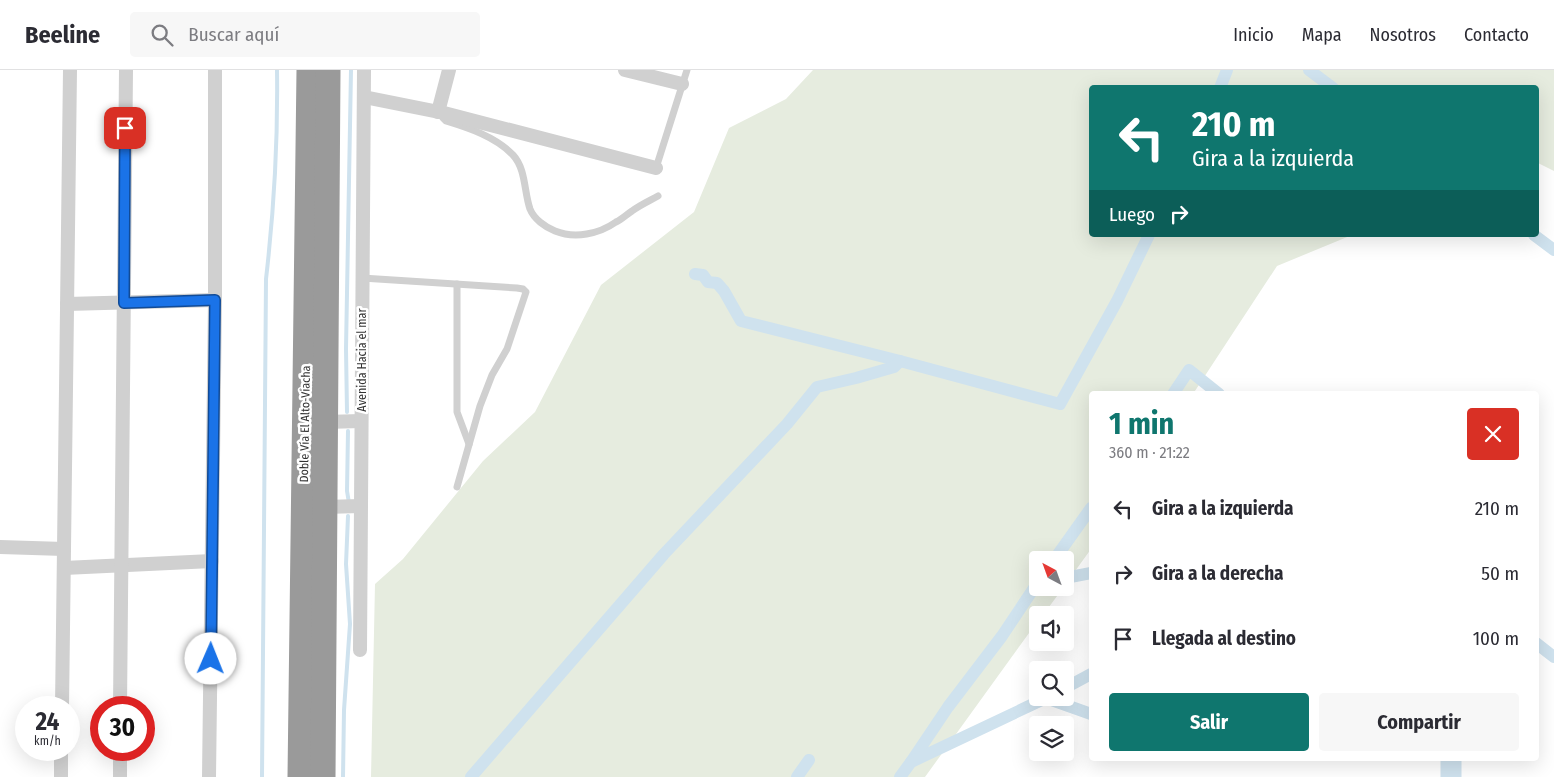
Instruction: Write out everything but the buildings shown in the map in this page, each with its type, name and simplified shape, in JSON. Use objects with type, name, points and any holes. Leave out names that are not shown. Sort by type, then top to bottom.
[{"type":"highway","name":"Doble Vía El Alto-Viacha","points":[[300,777],[309,70]]},
{"type":"highway","name":"Doble Vía El Alto-Viacha","points":[[323,777],[328,70]]},
{"type":"street","points":[[62,696],[70,70]]},
{"type":"street","points":[[120,696],[126,70]]},
{"type":"street","points":[[209,777],[215,300],[215,70]]},
{"type":"street","name":"Avenida Hacia el mar","points":[[360,650],[364,70]]},
{"type":"street","points":[[441,113],[449,70]]},
{"type":"street","points":[[625,70],[682,84]]},
{"type":"street","points":[[364,97],[441,113],[656,168]]},
{"type":"street","points":[[67,304],[215,300]]},
{"type":"street","points":[[325,422],[361,421]]},
{"type":"street","points":[[324,507],[361,506]]},
{"type":"street","points":[[0,547],[64,549]]},
{"type":"street","points":[[64,568],[212,561]]},
{"type":"street","points":[[61,761],[61,777]]},
{"type":"street","points":[[120,761],[120,777]]},
{"type":"lane","points":[[656,168],[688,70]]},
{"type":"lane","points":[[441,113],[446,121],[483,134],[514,156],[521,169],[531,211],[547,228],[575,235],[598,232],[616,223],[658,196]]},
{"type":"lane","points":[[362,278],[517,288],[523,289],[526,292],[507,349],[492,375],[480,406],[457,488]]},
{"type":"lane","points":[[457,284],[457,412],[469,444]]},
{"type":"shaded area","points":[[813,70],[1554,70],[1554,171],[1539,164],[1539,85],[1089,85],[1089,237],[1347,237],[1277,266],[1195,391],[1089,391],[1089,552],[1074,573],[1074,551],[1029,551],[1029,596],[1057,596],[1050,606],[1029,606],[1029,633],[925,777],[371,777],[375,584],[403,559],[483,461],[535,412],[601,285],[694,212],[729,128],[786,99]]},
{"type":"waterway","points":[[262,777],[266,279],[275,175],[277,70]]},
{"type":"waterway","points":[[347,412],[346,349],[351,70]]},
{"type":"waterway","points":[[1221,85],[1227,70]]},
{"type":"waterway","points":[[1309,70],[1329,85]]},
{"type":"waterway","points":[[695,274],[703,275],[708,282],[717,283],[724,291],[741,321],[1060,404],[1117,301],[1148,237]]},
{"type":"waterway","points":[[1537,237],[1554,250]]},
{"type":"waterway","points":[[471,777],[664,554],[787,424],[817,387],[894,367],[900,361]]},
{"type":"waterway","points":[[1175,391],[1189,370],[1215,391]]},
{"type":"waterway","points":[[348,431],[347,491],[349,503]]},
{"type":"waterway","points":[[1060,551],[1089,511]]},
{"type":"waterway","points":[[343,777],[344,710],[350,624],[346,564],[348,516]]},
{"type":"waterway","points":[[1074,576],[1089,573]]},
{"type":"waterway","points":[[911,762],[948,707],[1002,636],[1029,596]]},
{"type":"waterway","points":[[1539,645],[1554,657]]},
{"type":"waterway","points":[[1074,683],[1089,675]]},
{"type":"waterway","points":[[900,777],[911,762],[1029,706]]},
{"type":"waterway","points":[[1068,706],[1089,713]]},
{"type":"waterway","points":[[797,777],[809,760]]},
{"type":"waterway","points":[[1451,761],[1451,777]]},
{"type":"route","points":[[125,128],[124,303],[215,300],[211,659]]}]
